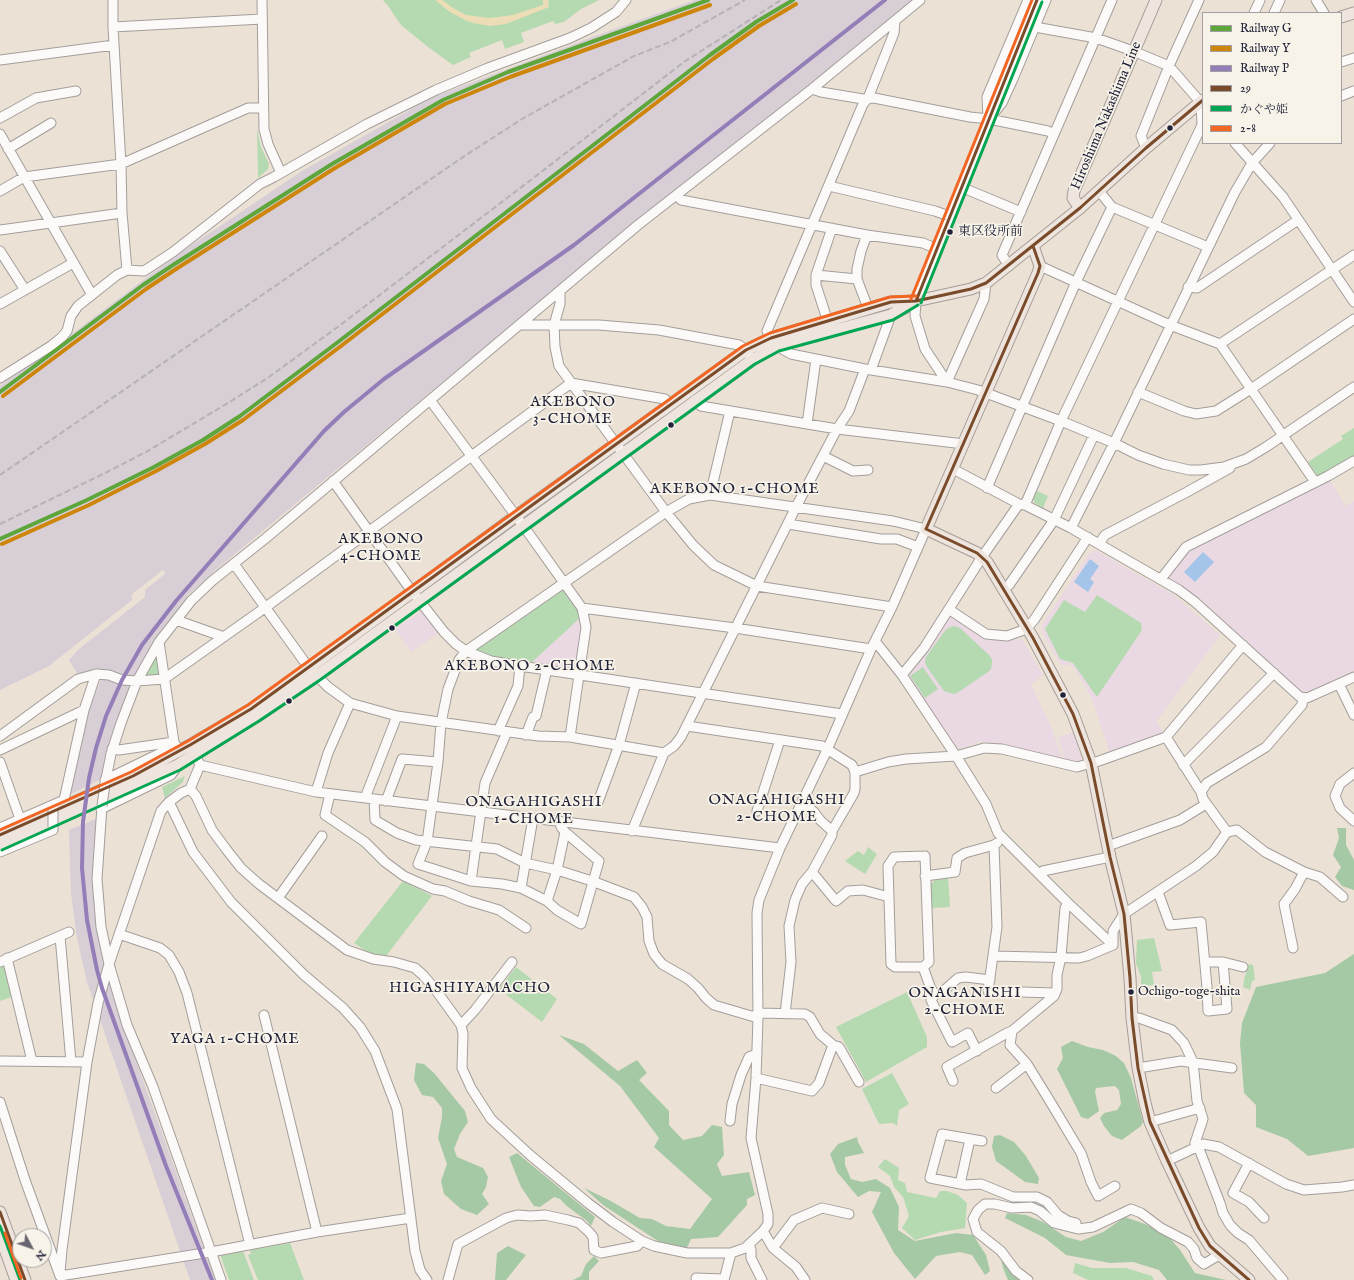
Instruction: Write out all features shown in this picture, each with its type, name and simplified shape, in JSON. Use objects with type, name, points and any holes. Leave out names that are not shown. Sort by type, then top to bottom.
[{"type":"main road","name":"Hiroshima Nakashima Line","points":[[0,845],[178,766],[256,717],[313,672],[416,596],[516,516],[695,400],[752,360],[774,342],[868,308],[891,302],[916,301],[971,289],[986,283],[1080,208],[1073,198],[1074,191],[1156,0]]},
{"type":"main road","points":[[1342,17],[1354,13]]},
{"type":"main road","points":[[1080,208],[1146,148],[1202,103]]},
{"type":"main road","points":[[1033,246],[1040,266],[926,529],[977,553],[982,557],[1027,628],[1073,714],[1091,763],[1109,852],[1124,914],[1132,1018],[1138,1068],[1150,1122],[1199,1228],[1210,1246],[1249,1280]]},
{"type":"main road","name":"Hiroshima Nakashima Line","points":[[416,596],[523,525],[620,448],[669,405],[746,350],[774,342],[892,315],[916,301]]},
{"type":"main road","name":"Hiroshima Nakashima Line","points":[[0,836],[134,776],[176,747],[195,755]]},
{"type":"main road","points":[[0,1212],[25,1280]]},
{"type":"main road","points":[[0,1235],[16,1280]]},
{"type":"street","points":[[113,0],[122,213],[127,270]]},
{"type":"street","points":[[262,0],[264,129],[268,144],[281,173]]},
{"type":"street","points":[[0,378],[51,346],[62,337],[67,331],[71,316],[78,306],[117,275],[127,270],[144,271],[173,252],[260,184],[367,124],[436,90],[488,68],[570,38],[591,28],[616,12],[626,0]]},
{"type":"street","points":[[221,1280],[153,1087],[127,1025],[109,964],[101,927],[97,879],[101,807],[112,750],[137,681],[159,642],[191,601],[207,586],[521,325],[638,225],[812,89],[920,0]]},
{"type":"street","points":[[989,119],[987,97],[1028,0]]},
{"type":"street","points":[[947,382],[925,349],[916,316],[916,301],[1036,0]]},
{"type":"street","points":[[989,119],[1002,103],[1046,0]]},
{"type":"street","points":[[1008,266],[1002,255],[1112,0]]},
{"type":"street","points":[[1146,148],[1141,136],[1169,66],[1199,0]]},
{"type":"street","points":[[1254,12],[1260,0]]},
{"type":"street","points":[[1274,12],[1280,0]]},
{"type":"street","points":[[1316,0],[1324,12]]},
{"type":"street","points":[[113,27],[262,18]]},
{"type":"street","points":[[895,21],[894,33],[868,98],[863,104],[767,331],[774,342],[791,354],[868,370],[947,382],[986,393],[1061,421],[1114,443],[1138,455],[1163,464],[1189,470],[1196,470],[1224,467],[1246,459]]},
{"type":"street","points":[[902,675],[924,648],[950,610],[982,557],[1022,505],[1202,126],[1202,103],[1169,66],[1096,38],[1035,27]]},
{"type":"street","points":[[0,60],[114,45]]},
{"type":"street","points":[[1342,62],[1354,58]]},
{"type":"street","points":[[812,89],[821,92],[874,98],[970,117],[989,119],[1048,131],[1054,134]]},
{"type":"street","points":[[0,118],[36,98],[76,91]]},
{"type":"street","points":[[1342,96],[1354,91]]},
{"type":"street","points":[[0,191],[24,177],[121,164],[248,108],[263,108]]},
{"type":"street","points":[[8,149],[51,123]]},
{"type":"street","points":[[0,134],[92,295]]},
{"type":"street","points":[[1236,144],[1282,197],[1354,302]]},
{"type":"street","points":[[1071,528],[1114,443],[1235,192],[1252,163],[1269,144]]},
{"type":"street","points":[[829,186],[935,211],[949,216]]},
{"type":"street","points":[[961,187],[1021,212]]},
{"type":"street","points":[[1099,190],[1112,207],[1208,246]]},
{"type":"street","points":[[677,195],[681,200],[867,235],[923,243],[936,249]]},
{"type":"street","points":[[988,488],[1076,282],[1112,207]]},
{"type":"street","points":[[0,230],[122,213]]},
{"type":"street","points":[[1188,288],[1197,288],[1298,220]]},
{"type":"street","points":[[828,322],[816,285],[816,275],[832,228]]},
{"type":"street","points":[[867,235],[861,251],[857,269],[857,279],[868,308]]},
{"type":"street","points":[[0,251],[13,274],[25,290]]},
{"type":"street","points":[[1220,344],[1354,255]]},
{"type":"street","points":[[0,304],[73,263]]},
{"type":"street","points":[[1040,266],[1170,325],[1220,344],[1315,482]]},
{"type":"street","points":[[816,275],[857,279]]},
{"type":"street","points":[[947,382],[984,299],[986,283]]},
{"type":"street","points":[[560,291],[560,304],[554,325],[555,347],[560,366],[666,512],[693,545],[714,565],[757,586],[892,607]]},
{"type":"street","points":[[632,830],[664,753],[674,746],[682,737],[796,507],[837,429],[849,411],[892,315]]},
{"type":"street","points":[[1138,392],[1184,411],[1196,414],[1216,411],[1252,389],[1354,319]]},
{"type":"street","points":[[521,325],[599,325],[658,330],[738,345],[746,350],[752,360]]},
{"type":"street","points":[[807,424],[816,359]]},
{"type":"street","points":[[0,736],[78,679],[96,674],[109,675],[122,680],[137,681],[164,679],[266,607],[571,383],[664,399],[669,405]]},
{"type":"street","points":[[1100,544],[1105,535],[1246,459],[1283,436],[1354,387]]},
{"type":"street","points":[[430,400],[523,525],[582,608],[586,627],[570,737]]},
{"type":"street","points":[[695,400],[700,406],[837,429],[964,444]]},
{"type":"street","points":[[710,495],[730,410]]},
{"type":"street","points":[[1003,590],[1009,585],[1054,520],[1094,435]]},
{"type":"street","points":[[823,456],[853,471],[868,470]]},
{"type":"street","points":[[1161,579],[1186,547],[1354,461]]},
{"type":"street","points":[[953,469],[988,488],[1071,528],[1179,590],[1195,602],[1303,699]]},
{"type":"street","points":[[1187,492],[1195,484],[1196,470]]},
{"type":"street","points":[[332,482],[444,632],[456,644],[466,651],[491,661],[520,666],[842,714]]},
{"type":"street","points":[[560,822],[561,827],[565,832],[599,861],[592,881],[581,924],[557,910],[547,901],[521,888],[502,884],[471,881],[418,864],[427,842],[431,806],[438,762],[441,723],[448,689],[459,660],[466,651],[666,512],[689,499],[710,495],[893,521],[926,529],[827,750],[780,848],[759,900],[757,913],[757,1054],[751,1138],[768,1214],[768,1224],[763,1231],[745,1248],[731,1253],[687,1253],[654,1246],[642,1241],[613,1222],[530,1155],[491,1119],[471,1088],[462,1068],[463,1034],[461,1025],[436,989],[423,974],[415,968],[394,962],[373,959],[348,950],[259,884],[241,868],[212,830],[196,796],[190,789],[195,755],[316,792],[369,799],[431,806],[533,818],[780,848]]},
{"type":"street","points":[[788,524],[881,539],[897,539],[918,547]]},
{"type":"street","points":[[950,610],[986,634],[1007,636],[1027,628],[1034,620],[1088,538]]},
{"type":"street","points":[[234,564],[313,672],[328,687],[350,702],[397,716],[526,735],[570,737],[664,753]]},
{"type":"street","points":[[582,608],[873,645],[902,675],[956,756],[986,804],[998,834],[1113,945]]},
{"type":"street","points":[[176,620],[224,637]]},
{"type":"street","points":[[159,642],[176,747]]},
{"type":"street","points":[[855,772],[888,762],[906,759],[956,756],[984,748],[1002,749],[1077,767],[1091,763],[1166,737],[1242,645]]},
{"type":"street","points":[[471,881],[485,783],[518,686],[520,666]]},
{"type":"street","points":[[526,735],[532,717],[536,716],[547,669]]},
{"type":"street","points":[[74,671],[78,679]]},
{"type":"street","points":[[1183,765],[1274,673]]},
{"type":"street","points":[[0,828],[20,818],[53,807],[64,800],[84,710],[96,674]]},
{"type":"street","points":[[1303,699],[1354,677]]},
{"type":"street","points":[[598,802],[619,745],[636,684]]},
{"type":"street","points":[[1339,684],[1354,715]]},
{"type":"street","points":[[1201,792],[1207,783],[1266,747],[1302,705],[1303,699]]},
{"type":"street","points":[[316,792],[328,753],[350,702]]},
{"type":"street","points":[[0,750],[84,710]]},
{"type":"street","points":[[397,716],[369,799],[375,820],[397,833],[416,840],[497,849],[525,863],[557,870],[592,881],[634,897],[642,906],[646,917],[649,941],[654,954],[662,964],[688,979],[714,1005],[758,1015],[805,1014],[810,1018],[820,1034],[839,1047],[859,1082]]},
{"type":"street","points":[[687,726],[822,746],[852,765],[855,772],[855,789],[832,831],[832,835],[812,872],[802,884],[795,900],[789,926],[791,962],[785,1014]]},
{"type":"street","points":[[1166,737],[1201,792],[1206,804],[1227,832]]},
{"type":"street","points":[[757,811],[780,740]]},
{"type":"street","points":[[112,750],[176,747]]},
{"type":"street","points":[[105,782],[176,747]]},
{"type":"street","points":[[386,801],[402,759],[438,762]]},
{"type":"street","points":[[0,762],[20,818]]},
{"type":"street","points":[[101,807],[172,775],[178,766]]},
{"type":"street","points":[[1354,774],[1340,784],[1335,796],[1340,808],[1354,821]]},
{"type":"street","points":[[60,1278],[62,1250],[87,1062],[98,1003],[109,964],[161,811],[169,802],[181,793],[190,789]]},
{"type":"street","points":[[330,794],[325,815],[365,842],[385,862],[404,876],[433,889],[445,891],[469,901],[498,910],[526,928]]},
{"type":"street","points":[[802,801],[832,831]]},
{"type":"street","points":[[169,802],[193,852],[231,902],[304,975],[343,1008],[360,1027],[375,1051],[397,1109],[415,1251],[420,1270],[427,1280]]},
{"type":"street","points":[[1039,874],[1043,871],[1109,852],[1180,820],[1206,804]]},
{"type":"street","points":[[0,852],[53,829],[53,807]]},
{"type":"street","points":[[521,888],[533,818]]},
{"type":"street","points":[[1113,945],[1113,931],[1124,914],[1202,861],[1213,852],[1227,832],[1237,830],[1265,852],[1304,872],[1320,877],[1343,897]]},
{"type":"street","points":[[547,901],[557,870],[565,832]]},
{"type":"street","points":[[278,898],[322,836]]},
{"type":"street","points":[[926,876],[955,872],[957,858],[965,853],[994,846],[1003,839]]},
{"type":"street","points":[[994,846],[997,927],[988,991],[1055,993]]},
{"type":"street","points":[[925,856],[929,962],[923,967],[895,967],[891,964],[889,897],[888,866],[894,857],[925,856]]},
{"type":"street","points":[[812,872],[836,901],[848,891],[863,890],[889,897]]},
{"type":"street","points":[[1293,948],[1284,904],[1295,889],[1304,872]]},
{"type":"street","points":[[1158,892],[1170,925],[1201,922],[1208,1011],[1227,1009],[1223,962]]},
{"type":"street","points":[[953,1081],[947,1067],[1012,1032],[1054,996],[1058,989],[1057,975],[1061,957],[1065,908],[1068,903]]},
{"type":"street","points":[[32,1061],[4,960],[69,932]]},
{"type":"street","points":[[119,934],[160,948],[169,955],[179,972],[187,993],[250,1245]]},
{"type":"street","points":[[60,936],[70,1062]]},
{"type":"street","points":[[993,956],[1079,958],[1113,945]]},
{"type":"street","points":[[461,1025],[475,1010],[512,962]]},
{"type":"street","points":[[1205,962],[1223,962],[1243,967]]},
{"type":"street","points":[[923,967],[931,989],[935,994]]},
{"type":"street","points":[[977,1051],[968,1033],[952,1042],[931,1000],[935,994],[941,993],[958,978],[966,977],[990,980]]},
{"type":"street","points":[[264,1015],[317,1232]]},
{"type":"street","points":[[1132,1018],[1139,1018],[1172,1030],[1184,1044],[1193,1062],[1197,1101],[1204,1119],[1195,1143],[1198,1146],[1223,1213],[1230,1225],[1238,1233],[1249,1240],[1283,1280]]},
{"type":"street","points":[[1012,1032],[1010,1045],[1027,1064],[1080,1153],[1098,1196],[1115,1186]]},
{"type":"street","points":[[756,1078],[812,1091],[819,1083],[833,1044]]},
{"type":"street","points":[[730,1121],[732,1104],[741,1075],[749,1057],[757,1054]]},
{"type":"street","points":[[0,1061],[87,1062]]},
{"type":"street","points":[[1138,1068],[1181,1061],[1232,1068]]},
{"type":"street","points":[[996,1088],[1027,1064]]},
{"type":"street","points":[[0,1102],[25,1180],[60,1278]]},
{"type":"street","points":[[1150,1122],[1200,1108]]},
{"type":"street","points":[[982,1141],[942,1134],[930,1178],[966,1185],[981,1184],[1013,1197],[1037,1197],[1047,1202],[1058,1215],[1086,1227]]},
{"type":"street","points":[[960,1184],[970,1139]]},
{"type":"street","points":[[1167,1160],[1203,1144],[1220,1147],[1286,1184],[1304,1190],[1354,1185]]},
{"type":"street","points":[[1249,1163],[1233,1193],[1249,1202],[1264,1218]]},
{"type":"street","points":[[1028,1280],[1016,1271],[1001,1251],[977,1232],[973,1219],[978,1210],[985,1204],[995,1204],[1012,1208],[1031,1208],[1040,1211],[1054,1223],[1078,1228],[1093,1226],[1131,1209],[1141,1213],[1161,1228],[1188,1242],[1194,1249],[1197,1258],[1204,1264],[1219,1255]]},
{"type":"street","points":[[773,1248],[794,1220],[822,1208],[849,1214]]},
{"type":"street","points":[[448,1280],[458,1244],[506,1218],[517,1215],[545,1215],[579,1223],[589,1232],[592,1237],[594,1250],[602,1253],[636,1246],[642,1241]]},
{"type":"street","points":[[60,1278],[317,1232],[411,1218]]},
{"type":"street","points":[[763,1231],[773,1248],[796,1267],[805,1280]]},
{"type":"street","points":[[749,1244],[752,1250],[751,1258],[762,1280]]},
{"type":"street","points":[[696,1278],[724,1279],[731,1253]]},
{"type":"shaded area","points":[[695,0],[916,0],[631,226],[218,568],[189,594],[159,636],[118,720],[107,749],[101,779],[71,794],[75,758],[87,715],[105,670],[95,668],[79,677],[69,660],[79,649],[145,597],[145,590],[166,573],[163,570],[132,594],[132,600],[49,666],[0,690],[0,386],[174,257],[302,171],[431,98]]},
{"type":"shaded area","points":[[1330,480],[1345,506],[1354,501],[1354,671],[1304,692],[1300,691],[1198,597],[1167,576],[1188,551]]},
{"type":"shaded area","points":[[1095,550],[1174,595],[1220,635],[1156,722],[1163,731],[1159,735],[1110,754],[1092,699],[1076,670],[1070,665],[1061,665],[1042,633],[1042,625],[1090,552]]},
{"type":"shaded area","points":[[424,609],[440,632],[411,652],[395,629]]},
{"type":"shaded area","points":[[953,617],[991,640],[1022,639],[1043,675],[1031,684],[1051,727],[1063,761],[987,742],[979,742],[960,749],[957,747],[909,678],[908,673],[948,618]]},
{"type":"shaded area","points":[[580,618],[581,633],[576,670],[573,671],[531,663]]},
{"type":"shaded area","points":[[1073,733],[1082,759],[1078,763],[1065,760],[1058,737]]},
{"type":"shaded area","points":[[96,819],[94,878],[102,952],[123,1025],[215,1280],[190,1280],[87,982],[77,938],[71,893],[69,830]]},
{"type":"green space","points":[[383,0],[599,0],[581,9],[564,22],[555,24],[553,21],[521,33],[524,42],[505,49],[502,40],[469,53],[471,57],[453,65],[401,25]]},
{"type":"green space","points":[[257,129],[261,147],[269,164],[268,169],[258,178]]},
{"type":"green space","points":[[1354,428],[1354,457],[1321,476],[1317,475],[1308,462],[1343,439],[1341,436]]},
{"type":"green space","points":[[1037,491],[1048,496],[1043,508],[1035,503],[1033,499]]},
{"type":"green space","points":[[559,590],[563,590],[579,611],[580,618],[531,663],[490,658],[475,652],[474,649]]},
{"type":"green space","points":[[1097,595],[1141,623],[1142,630],[1097,697],[1073,663],[1060,659],[1045,629],[1064,600],[1085,612]]},
{"type":"green space","points":[[954,626],[960,628],[989,655],[992,659],[992,663],[991,669],[988,672],[957,693],[953,694],[944,691],[925,662],[926,657],[944,632],[948,628]]},
{"type":"green space","points":[[155,658],[158,658],[160,673],[157,676],[146,676],[145,674]]},
{"type":"green space","points":[[923,667],[938,689],[925,698],[910,676]]},
{"type":"green space","points":[[185,776],[183,782],[165,798],[162,787]]},
{"type":"green space","points":[[1337,828],[1346,828],[1346,845],[1354,860],[1354,890],[1342,886],[1335,877],[1341,867],[1333,855],[1339,838]]},
{"type":"green space","points":[[868,847],[877,854],[865,874],[845,861],[858,851],[864,855]]},
{"type":"green space","points":[[948,877],[950,907],[932,908],[931,884],[935,880]]},
{"type":"green space","points":[[403,881],[432,896],[386,956],[367,952],[354,943]]},
{"type":"green space","points":[[1154,938],[1162,971],[1152,972],[1154,985],[1141,986],[1141,977],[1136,963],[1137,940]]},
{"type":"green space","points":[[1354,954],[1354,1148],[1308,1156],[1287,1139],[1256,1127],[1256,1105],[1244,1093],[1240,1043],[1242,1023],[1256,987],[1325,973]]},
{"type":"green space","points":[[6,963],[14,996],[0,1001],[0,965]]},
{"type":"green space","points":[[1249,964],[1253,965],[1255,980],[1252,981],[1250,990],[1243,987]]},
{"type":"green space","points":[[516,967],[557,999],[542,1022],[499,989]]},
{"type":"green space","points":[[907,992],[927,1037],[927,1047],[866,1082],[836,1027]]},
{"type":"green space","points":[[559,1035],[584,1044],[618,1071],[637,1060],[647,1073],[639,1080],[669,1111],[669,1125],[683,1140],[702,1136],[712,1125],[722,1127],[724,1155],[717,1164],[722,1176],[749,1172],[755,1195],[747,1199],[747,1205],[718,1237],[691,1239],[687,1248],[661,1243],[603,1205],[584,1188],[609,1200],[640,1218],[652,1219],[666,1226],[690,1229],[712,1199],[654,1147],[659,1138],[620,1086]]},
{"type":"green space","points":[[1072,1041],[1088,1047],[1103,1050],[1116,1056],[1124,1063],[1131,1078],[1143,1122],[1141,1126],[1122,1140],[1112,1136],[1100,1118],[1104,1113],[1117,1110],[1121,1104],[1119,1090],[1115,1086],[1096,1088],[1095,1092],[1099,1111],[1088,1119],[1081,1117],[1057,1069],[1063,1058],[1061,1047]]},
{"type":"green space","points":[[416,1063],[424,1064],[434,1073],[465,1111],[468,1122],[460,1134],[454,1149],[457,1157],[483,1168],[488,1177],[486,1187],[482,1194],[489,1204],[477,1215],[461,1209],[444,1194],[441,1181],[447,1164],[438,1138],[442,1108],[433,1097],[422,1095],[414,1080]]},
{"type":"green space","points":[[892,1073],[909,1104],[899,1110],[897,1126],[893,1123],[879,1124],[862,1089]]},
{"type":"green space","points":[[1000,1135],[1014,1142],[1026,1156],[1039,1178],[1038,1184],[1025,1182],[996,1161],[992,1147],[994,1136]]},
{"type":"green space","points":[[857,1137],[864,1153],[845,1157],[845,1165],[851,1179],[862,1182],[876,1179],[890,1188],[899,1207],[898,1230],[915,1241],[956,1233],[973,1235],[986,1255],[990,1271],[985,1275],[972,1255],[960,1252],[936,1256],[915,1279],[894,1253],[872,1212],[881,1192],[869,1191],[858,1197],[837,1172],[830,1154],[838,1144]]},
{"type":"green space","points":[[517,1153],[595,1217],[591,1226],[560,1199],[554,1197],[540,1207],[534,1206],[521,1187],[509,1157]]},
{"type":"green space","points":[[885,1159],[899,1168],[898,1180],[905,1183],[907,1192],[936,1198],[940,1191],[947,1191],[958,1195],[967,1203],[965,1228],[941,1232],[915,1240],[902,1228],[909,1216],[903,1197],[894,1187],[890,1176],[878,1167]]},
{"type":"green space","points":[[1007,1213],[1026,1215],[1043,1222],[1066,1237],[1081,1241],[1103,1232],[1125,1217],[1145,1224],[1168,1236],[1180,1250],[1195,1273],[1226,1280],[1167,1280],[1159,1270],[1133,1262],[1110,1263],[1066,1255],[1045,1238],[1005,1218]]},
{"type":"green space","points":[[290,1243],[304,1280],[258,1280],[248,1255],[251,1254],[250,1250]]},
{"type":"green space","points":[[508,1246],[526,1255],[506,1280],[495,1280],[497,1253]]},
{"type":"green space","points":[[243,1251],[254,1280],[229,1280],[220,1254]]},
{"type":"green space","points":[[1000,1254],[1023,1280],[1008,1280],[1003,1268]]},
{"type":"green space","points":[[594,1256],[599,1261],[589,1272],[589,1280],[573,1280],[581,1276],[586,1264]]},
{"type":"green space","points":[[1075,1263],[1092,1268],[1126,1268],[1152,1276],[1154,1280],[1088,1280],[1073,1273]]},
{"type":"sand","points":[[435,0],[442,0],[466,15],[490,18],[513,15],[543,5],[543,0],[548,0],[549,7],[506,24],[490,26],[465,20],[450,12]]},
{"type":"water","points":[[1203,552],[1214,562],[1195,582],[1184,572]]},
{"type":"water","points":[[1090,559],[1099,566],[1090,579],[1094,582],[1088,592],[1074,582]]},
{"type":"railway","points":[[0,475],[463,157],[522,119],[634,56],[670,42],[745,0]]},
{"type":"railway","points":[[0,524],[146,452],[269,377],[339,326],[684,62],[781,0]]},
{"type":"rail line","name":"G","points":[[0,392],[143,285],[173,265],[332,164],[443,100],[508,72],[708,0]]},
{"type":"rail line","name":"G","points":[[0,539],[87,500],[154,467],[203,440],[240,416],[710,55],[756,22],[793,0]]},
{"type":"rail line","name":"P","points":[[212,1280],[166,1166],[102,988],[87,920],[82,868],[83,822],[89,778],[106,716],[122,680],[142,645],[176,601],[324,431],[344,412],[384,379],[574,245],[885,0]]},
{"type":"rail line","name":"Y","points":[[2,544],[89,505],[156,471],[205,444],[243,420],[713,59],[759,26],[796,4]]},
{"type":"rail line","name":"Y","points":[[3,396],[146,289],[176,269],[335,168],[445,104],[510,77],[710,5]]},
{"type":"transit line","name":"2-8","points":[[911,299],[1032,0]]},
{"type":"transit line","name":"29","points":[[916,301],[1037,0]]},
{"type":"transit line","name":"かぐや姫","points":[[921,303],[1042,2]]},
{"type":"transit line","name":"29","points":[[0,835],[133,776],[251,709],[746,350],[771,338],[891,302],[916,301],[971,289],[986,283],[1080,208],[1146,148],[1202,101]]},
{"type":"transit line","name":"29","points":[[926,529],[1038,273],[1040,266],[1033,246]]},
{"type":"transit line","name":"2-8","points":[[0,830],[131,772],[188,741],[248,705],[743,346],[770,333],[890,297],[916,296]]},
{"type":"transit line","name":"かぐや姫","points":[[2,850],[180,770],[259,721],[320,680],[755,364],[779,351],[893,320],[918,305]]},
{"type":"transit line","name":"29","points":[[926,529],[977,553],[987,562],[1033,638],[1073,714],[1091,763],[1110,857],[1124,914],[1132,1018],[1138,1068],[1150,1122],[1199,1228],[1210,1246],[1249,1280]]},
{"type":"transit line","name":"29","points":[[0,1212],[25,1280]]},
{"type":"transit line","name":"かぐや姫","points":[[0,1226],[20,1280]]},
{"type":"transit line","name":"2-8","points":[[5,1233],[21,1278]]},
{"type":"place","name":"東区役所前","points":[[950,232]]},
{"type":"place","name":"Ochigo-toge-shita","points":[[1131,992]]},
{"type":"district","name":"AKEBONO 3-CHOME","points":[[573,412]]},
{"type":"district","name":"AKEBONO 1-CHOME","points":[[735,490]]},
{"type":"district","name":"AKEBONO 4-CHOME","points":[[381,548]]},
{"type":"district","name":"AKEBONO 2-CHOME","points":[[530,667]]},
{"type":"district","name":"ONAGAHIGASHI 2-CHOME","points":[[777,810]]},
{"type":"district","name":"ONAGAHIGASHI 1-CHOME","points":[[534,812]]},
{"type":"district","name":"HIGASHIYAMACHO","points":[[470,989]]},
{"type":"district","name":"ONAGANISHI 2-CHOME","points":[[965,1002]]},
{"type":"district","name":"YAGA 1-CHOME","points":[[235,1040]]}]
